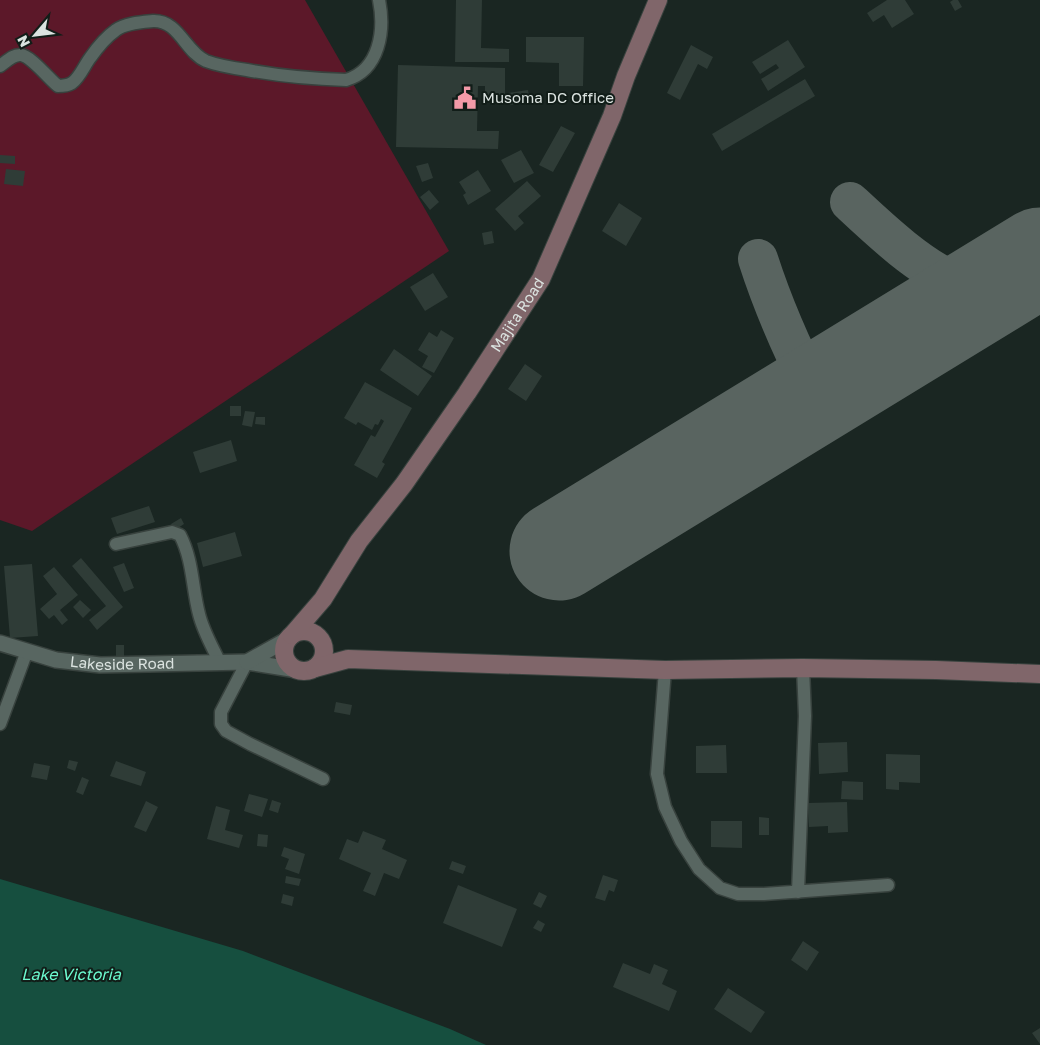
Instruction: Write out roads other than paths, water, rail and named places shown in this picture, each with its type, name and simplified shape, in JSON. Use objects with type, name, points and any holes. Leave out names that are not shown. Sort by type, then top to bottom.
[{"type":"main road","name":"Majita Road","points":[[323,599],[359,541],[404,484],[467,393],[541,279],[612,116],[626,76],[658,0]]},
{"type":"main road","points":[[323,599],[290,637],[284,648],[285,657],[289,665],[297,670],[306,672],[348,659],[665,670],[803,668],[1040,674]]},
{"type":"main road","points":[[315,668],[321,662],[324,654],[319,641],[323,599]]},
{"type":"main road","points":[[290,637],[300,632],[308,632],[348,659]]},
{"type":"street","points":[[0,66],[14,56],[21,55],[28,58],[58,86],[66,86],[79,76],[100,45],[118,28],[155,21],[165,22],[173,28],[194,53],[204,60],[224,66],[290,78],[346,80],[355,78],[365,70],[372,60],[381,39],[382,15],[379,0]]},
{"type":"street","points":[[116,544],[172,532],[180,536],[187,552],[200,616],[220,663]]},
{"type":"street","points":[[290,637],[247,662],[221,712],[222,724],[226,731],[250,744],[324,779]]},
{"type":"street","name":"Lakeside Road","points":[[0,643],[56,660],[100,665],[247,662],[297,670]]},
{"type":"street","points":[[0,724],[26,651]]},
{"type":"street","points":[[798,892],[805,716],[803,668]]},
{"type":"street","points":[[665,670],[657,774],[665,807],[699,869],[720,888],[738,894],[798,892],[888,885]]},
{"type":"water","name":"Lake Victoria","points":[[0,879],[243,951],[450,1029],[486,1045],[0,1045]]},
{"type":"place","name":"Musoma DC Office","points":[[465,98]]}]
